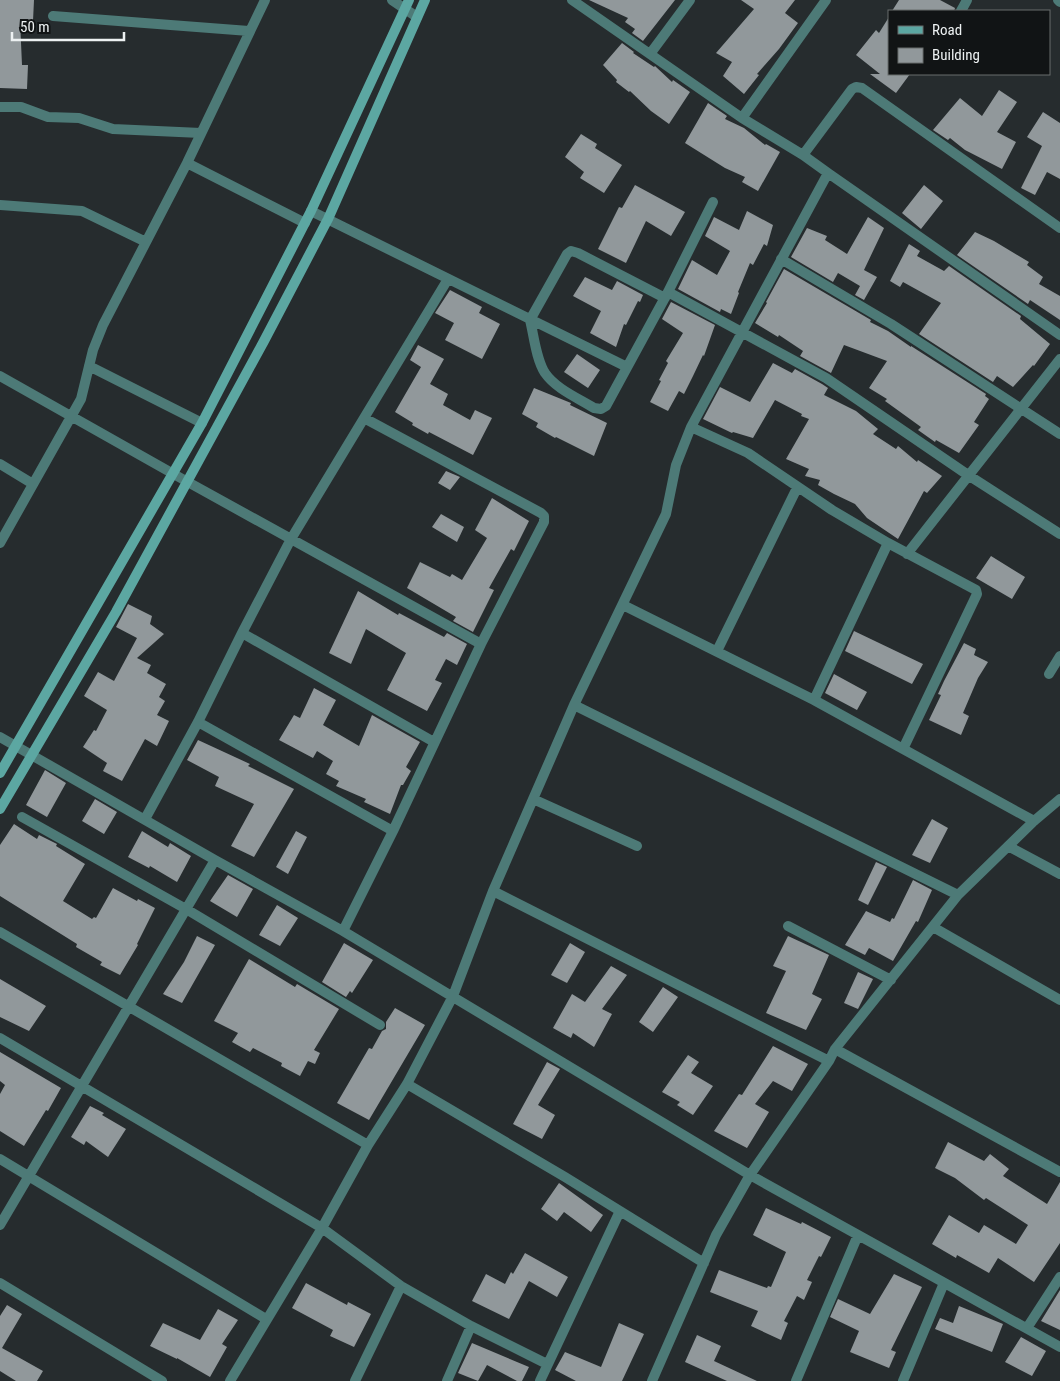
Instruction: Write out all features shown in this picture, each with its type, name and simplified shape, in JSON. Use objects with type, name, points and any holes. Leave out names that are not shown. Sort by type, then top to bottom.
[{"type":"street","points":[[0,543],[81,400],[93,350],[103,325],[187,163],[265,0]]},
{"type":"street","points":[[392,0],[407,4],[417,17]]},
{"type":"street","points":[[0,809],[116,612],[264,341],[328,219],[425,0]]},
{"type":"street","points":[[572,0],[742,118],[803,155],[1060,335]]},
{"type":"street","points":[[650,54],[690,0]]},
{"type":"street","points":[[742,118],[826,0]]},
{"type":"street","points":[[0,773],[202,423],[305,223],[407,4]]},
{"type":"street","points":[[53,16],[250,31]]},
{"type":"street","points":[[803,155],[852,89],[856,87],[862,88],[1060,228]]},
{"type":"street","points":[[0,107],[21,107],[48,117],[79,118],[113,129],[201,133]]},
{"type":"street","points":[[187,163],[305,223]]},
{"type":"street","points":[[230,1381],[322,1228],[368,1145],[407,1084],[453,996],[492,891],[574,705],[666,514],[676,465],[691,427],[828,174]]},
{"type":"street","points":[[713,202],[667,295],[606,406],[601,410],[594,408],[556,384],[545,372],[539,359],[530,320],[567,254],[571,251],[667,295],[742,332],[826,378],[968,475],[1060,534]]},
{"type":"street","points":[[0,205],[82,210],[146,242]]},
{"type":"street","points":[[311,210],[627,367]]},
{"type":"street","points":[[782,259],[891,324],[1060,434]]},
{"type":"street","points":[[145,819],[198,722],[291,539],[448,279]]},
{"type":"street","points":[[907,554],[1060,359]]},
{"type":"street","points":[[89,366],[202,423]]},
{"type":"street","points":[[0,376],[481,644]]},
{"type":"street","points":[[343,931],[393,831],[481,644],[544,522],[544,516],[533,509],[364,418]]},
{"type":"street","points":[[691,427],[748,453],[797,488],[888,543],[976,590],[977,594],[903,749]]},
{"type":"street","points":[[0,464],[33,484]]},
{"type":"street","points":[[717,651],[797,488]]},
{"type":"street","points":[[814,700],[888,543]]},
{"type":"street","points":[[623,605],[814,700],[1034,821]]},
{"type":"street","points":[[242,633],[434,742]]},
{"type":"street","points":[[1049,674],[1060,656]]},
{"type":"street","points":[[574,705],[958,895]]},
{"type":"street","points":[[198,722],[393,831]]},
{"type":"street","points":[[0,737],[343,931],[750,1175],[1060,1346]]},
{"type":"street","points":[[533,799],[637,846]]},
{"type":"street","points":[[652,1381],[716,1235],[750,1175],[829,1061],[835,1049],[958,895],[1034,821],[1060,800]]},
{"type":"street","points":[[22,817],[186,909],[380,1025]]},
{"type":"street","points":[[1008,846],[1060,874]]},
{"type":"street","points":[[0,1225],[215,860]]},
{"type":"street","points":[[492,891],[829,1061]]},
{"type":"street","points":[[788,926],[890,980]]},
{"type":"street","points":[[933,927],[1060,1000]]},
{"type":"street","points":[[0,932],[368,1145]]},
{"type":"street","points":[[0,1038],[322,1228],[402,1286],[471,1326],[547,1364]]},
{"type":"street","points":[[835,1049],[1060,1172]]},
{"type":"street","points":[[407,1084],[704,1263]]},
{"type":"street","points":[[0,1159],[266,1320]]},
{"type":"street","points":[[540,1381],[620,1211]]},
{"type":"street","points":[[796,1381],[858,1235]]},
{"type":"street","points":[[1027,1328],[1060,1277]]},
{"type":"street","points":[[0,1283],[162,1381]]},
{"type":"street","points":[[903,1381],[944,1283]]},
{"type":"street","points":[[355,1381],[402,1286]]},
{"type":"street","points":[[447,1381],[471,1326]]},
{"type":"building","points":[[0,0],[34,0],[33,21],[20,20],[22,65],[28,65],[27,89],[0,88]]},
{"type":"building","points":[[589,0],[675,0],[643,41],[632,33],[635,29],[625,22],[628,18]]},
{"type":"building","points":[[741,0],[795,0],[785,13],[798,23],[757,74],[759,75],[744,94],[723,76],[732,62],[716,53],[754,9]]},
{"type":"building","points":[[899,0],[940,0],[955,8],[954,10],[893,10]]},
{"type":"building","points":[[888,19],[888,75],[909,75],[896,93],[870,74],[880,74],[856,55],[876,30],[879,33]]},
{"type":"building","points":[[622,43],[633,53],[655,66],[672,82],[673,80],[690,92],[669,124],[651,111],[630,91],[616,82],[617,80],[603,65]]},
{"type":"building","points":[[999,90],[1017,102],[997,132],[1016,142],[1002,169],[965,150],[950,138],[948,140],[933,130],[960,98],[982,116]]},
{"type":"building","points":[[708,103],[727,116],[725,119],[744,128],[765,145],[780,152],[758,191],[742,182],[745,177],[725,168],[685,143]]},
{"type":"building","points":[[1043,112],[1060,123],[1060,179],[1047,172],[1035,195],[1021,188],[1042,146],[1027,137]]},
{"type":"building","points":[[581,134],[597,144],[595,148],[622,165],[604,193],[580,178],[584,172],[565,157]]},
{"type":"building","points":[[635,185],[685,212],[671,236],[646,221],[626,263],[598,249],[619,207],[622,208]]},
{"type":"building","points":[[924,185],[943,201],[921,229],[902,213]]},
{"type":"building","points":[[747,211],[773,225],[767,246],[764,244],[753,265],[750,263],[731,314],[721,309],[720,312],[678,289],[692,260],[717,275],[730,251],[705,236],[714,217],[739,230]]},
{"type":"building","points":[[868,217],[884,228],[864,270],[877,277],[864,300],[855,295],[860,286],[838,273],[833,282],[791,257],[807,228],[827,236],[825,240],[847,254]]},
{"type":"building","points":[[975,232],[1029,262],[1027,265],[1043,277],[1039,284],[1060,296],[1060,320],[1030,300],[1028,304],[957,255]]},
{"type":"building","points":[[909,244],[920,251],[917,256],[944,271],[949,266],[1021,316],[1020,319],[1050,344],[1034,366],[1013,387],[997,376],[993,382],[919,334],[941,303],[903,282],[900,287],[890,281]]},
{"type":"building","points":[[784,269],[871,320],[870,322],[888,331],[986,394],[985,396],[989,399],[974,422],[979,425],[959,453],[936,440],[935,442],[918,430],[921,427],[885,401],[887,399],[869,388],[887,361],[844,345],[831,373],[800,356],[803,351],[779,335],[778,337],[755,323]]},
{"type":"building","points":[[585,277],[612,290],[617,281],[643,295],[626,325],[624,324],[616,347],[590,333],[601,311],[573,296]]},
{"type":"building","points":[[450,290],[482,307],[479,313],[500,324],[482,359],[445,340],[454,323],[435,313]]},
{"type":"building","points":[[671,302],[715,325],[704,356],[684,394],[679,391],[668,411],[650,402],[661,381],[659,380],[668,363],[666,361],[683,333],[662,319]]},
{"type":"building","points":[[418,345],[444,359],[430,384],[448,394],[443,405],[470,420],[475,410],[492,418],[473,455],[429,432],[428,434],[395,412],[421,367],[410,360]]},
{"type":"building","points":[[577,354],[600,370],[588,388],[564,372]]},
{"type":"building","points":[[773,363],[792,373],[795,369],[828,388],[824,395],[856,411],[878,429],[873,434],[896,449],[898,446],[917,462],[918,460],[942,476],[927,493],[924,491],[898,539],[867,518],[855,504],[818,485],[820,480],[805,476],[809,469],[786,459],[809,419],[801,416],[802,414],[775,400],[753,438],[732,433],[703,419],[720,387],[750,402]]},
{"type":"building","points":[[534,388],[571,403],[570,405],[607,423],[594,456],[536,427],[538,423],[522,414]]},
{"type":"building","points":[[446,471],[460,477],[450,490],[438,483]]},
{"type":"building","points":[[492,498],[529,521],[514,551],[511,549],[489,588],[494,590],[473,632],[453,621],[456,617],[407,588],[420,562],[450,577],[452,574],[462,580],[487,538],[475,530]]},
{"type":"building","points":[[441,514],[464,527],[457,542],[432,527]]},
{"type":"building","points":[[991,556],[1025,577],[1012,599],[976,578]]},
{"type":"building","points":[[358,591],[398,615],[399,613],[444,637],[447,633],[467,644],[457,665],[446,659],[435,680],[442,683],[427,711],[387,690],[406,653],[366,629],[351,664],[329,653]]},
{"type":"building","points":[[128,604],[152,616],[150,624],[164,634],[137,658],[151,665],[147,673],[166,684],[159,697],[165,701],[157,715],[169,721],[157,746],[145,739],[122,781],[103,771],[107,763],[83,747],[94,730],[96,731],[107,710],[84,696],[98,672],[114,681],[137,638],[116,627]]},
{"type":"building","points":[[854,631],[923,664],[912,684],[845,651]]},
{"type":"building","points":[[964,643],[976,649],[974,655],[988,662],[978,678],[963,713],[969,716],[961,735],[929,720],[941,695],[938,694]]},
{"type":"building","points":[[834,674],[867,692],[857,710],[825,693]]},
{"type":"building","points":[[314,688],[336,700],[323,725],[359,746],[372,715],[420,742],[406,767],[411,771],[403,785],[401,785],[390,814],[364,802],[366,799],[336,786],[339,781],[326,774],[333,761],[317,751],[313,758],[279,740],[294,715],[300,718]]},
{"type":"building","points":[[198,740],[250,764],[248,766],[294,789],[254,857],[231,846],[254,804],[215,786],[219,777],[187,760]]},
{"type":"building","points":[[45,770],[66,783],[47,817],[26,805]]},
{"type":"building","points":[[95,799],[117,812],[104,834],[82,821]]},
{"type":"building","points":[[932,819],[948,828],[930,863],[912,855]]},
{"type":"building","points":[[14,824],[37,839],[39,835],[57,844],[56,846],[85,864],[63,901],[92,919],[96,918],[113,888],[155,908],[138,945],[120,975],[100,965],[102,962],[76,947],[77,944],[0,896],[0,845]]},
{"type":"building","points":[[142,831],[168,847],[170,843],[191,856],[177,882],[150,866],[149,868],[128,857]]},
{"type":"building","points":[[296,831],[307,837],[288,874],[276,867]]},
{"type":"building","points":[[876,862],[887,867],[868,905],[858,900]]},
{"type":"building","points":[[228,875],[253,889],[237,917],[210,901]]},
{"type":"building","points":[[913,880],[932,890],[918,922],[916,921],[893,961],[869,948],[865,955],[845,945],[866,911],[890,922],[892,918],[894,919]]},
{"type":"building","points":[[277,905],[298,918],[280,946],[259,935]]},
{"type":"building","points":[[197,936],[215,945],[182,1003],[163,994],[184,962]]},
{"type":"building","points":[[788,936],[829,955],[812,994],[822,999],[806,1030],[766,1013],[786,971],[773,966]]},
{"type":"building","points":[[344,943],[373,960],[352,993],[350,991],[346,997],[322,982]]},
{"type":"building","points":[[570,943],[585,952],[567,983],[551,975]]},
{"type":"building","points":[[249,959],[295,987],[297,984],[339,1009],[314,1050],[320,1053],[315,1064],[308,1061],[300,1076],[281,1066],[282,1063],[253,1048],[250,1052],[232,1042],[238,1033],[214,1021]]},
{"type":"building","points":[[611,966],[627,975],[602,1009],[612,1014],[594,1047],[573,1033],[571,1038],[553,1028],[572,994],[585,1002]]},
{"type":"building","points":[[858,972],[873,979],[858,1009],[844,1003]]},
{"type":"building","points":[[0,979],[46,1006],[29,1031],[0,1017]]},
{"type":"building","points":[[663,987],[678,997],[653,1032],[639,1022]]},
{"type":"building","points":[[395,1008],[425,1025],[369,1120],[337,1103],[369,1048],[372,1049],[382,1031],[386,1029],[386,1022]]},
{"type":"building","points":[[773,1046],[808,1064],[792,1091],[773,1081],[755,1104],[769,1112],[747,1148],[714,1131],[739,1094],[742,1095]]},
{"type":"building","points":[[0,1052],[61,1088],[24,1146],[0,1131],[0,1094],[5,1085],[0,1081]]},
{"type":"building","points":[[688,1055],[699,1062],[691,1073],[713,1086],[693,1115],[677,1105],[680,1102],[662,1092]]},
{"type":"building","points":[[547,1062],[560,1069],[538,1105],[555,1115],[542,1139],[513,1124]]},
{"type":"building","points":[[90,1106],[104,1113],[102,1115],[126,1129],[108,1157],[86,1141],[84,1145],[71,1137]]},
{"type":"building","points":[[948,1142],[984,1161],[990,1154],[1009,1169],[1003,1176],[1047,1204],[1060,1182],[1060,1243],[1034,1282],[998,1258],[989,1273],[957,1255],[956,1258],[932,1244],[949,1215],[979,1233],[984,1225],[1016,1244],[1028,1225],[986,1198],[984,1200],[955,1178],[935,1168]]},
{"type":"building","points":[[559,1183],[603,1215],[591,1232],[564,1212],[557,1221],[541,1209]]},
{"type":"building","points":[[766,1208],[801,1224],[802,1222],[831,1237],[807,1280],[812,1282],[804,1300],[797,1296],[784,1321],[788,1323],[781,1340],[751,1326],[758,1311],[710,1292],[719,1270],[767,1288],[768,1286],[771,1287],[786,1252],[753,1235]]},
{"type":"building","points":[[525,1253],[568,1277],[557,1297],[529,1281],[509,1319],[472,1301],[486,1274],[505,1284]]},
{"type":"building","points":[[894,1274],[922,1287],[891,1350],[896,1352],[889,1368],[850,1352],[859,1331],[830,1317],[838,1299],[870,1314]]},
{"type":"building","points":[[306,1283],[347,1305],[348,1302],[371,1314],[354,1347],[330,1336],[333,1330],[292,1308]]},
{"type":"building","points":[[1060,1290],[1060,1330],[1041,1321]]},
{"type":"building","points":[[7,1305],[22,1314],[2,1348],[43,1371],[37,1381],[16,1381],[0,1371],[0,1316]]},
{"type":"building","points":[[959,1306],[1003,1324],[992,1352],[935,1329],[940,1318],[953,1323]]},
{"type":"building","points":[[218,1309],[238,1320],[222,1344],[227,1347],[210,1377],[177,1358],[150,1346],[163,1323],[200,1340]]},
{"type":"building","points":[[619,1323],[644,1334],[622,1381],[576,1381],[555,1370],[565,1352],[601,1367]]},
{"type":"building","points":[[697,1335],[721,1346],[714,1361],[757,1381],[727,1381],[685,1362]]},
{"type":"building","points":[[1021,1337],[1046,1351],[1032,1376],[1005,1362]]},
{"type":"building","points":[[472,1343],[529,1367],[522,1381],[517,1381],[487,1365],[478,1381],[458,1373]]}]
